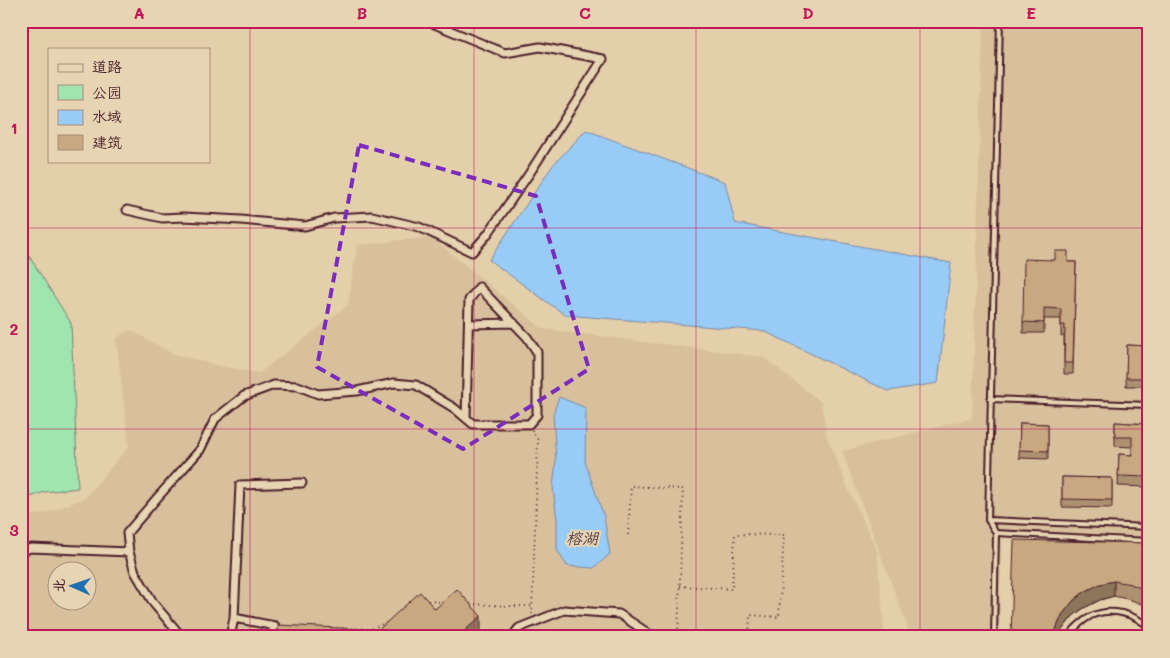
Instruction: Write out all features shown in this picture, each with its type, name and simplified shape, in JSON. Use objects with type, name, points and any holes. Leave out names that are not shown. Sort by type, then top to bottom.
[{"type":"street","points":[[127,210],[162,218],[184,217],[241,220],[304,226],[334,218],[372,216],[419,227],[472,252],[529,174],[603,59],[540,47],[505,53],[427,21]]},
{"type":"street","points":[[182,637],[154,604],[135,572],[129,552],[128,533],[200,450],[215,418],[244,396],[274,385],[298,386],[318,394],[357,391],[394,383],[416,385],[454,408],[473,424],[528,424],[537,415],[537,352],[528,337],[479,287],[469,300],[466,418]]},
{"type":"street","points":[[469,324],[514,323]]},
{"type":"street","points":[[230,637],[234,618],[240,485],[302,483]]},
{"type":"street","points":[[21,551],[31,548],[129,552]]},
{"type":"street","points":[[512,637],[519,628],[564,610],[619,614],[654,637]]},
{"type":"street","points":[[234,618],[275,626],[270,637]]},
{"type":"lane","points":[[994,637],[996,533],[988,520],[1000,21]]},
{"type":"lane","points":[[990,399],[1149,406]]},
{"type":"lane","points":[[988,520],[1149,527]]},
{"type":"lane","points":[[996,533],[1149,541]]},
{"type":"lane","points":[[1067,637],[1078,625],[1092,616],[1112,611],[1133,616],[1149,628]]},
{"type":"path","points":[[528,424],[538,440],[532,623]]},
{"type":"path","points":[[628,535],[631,486],[683,489],[678,637]]},
{"type":"path","points":[[680,586],[732,589],[735,534],[784,535],[780,617],[750,615],[749,637]]},
{"type":"path","points":[[424,601],[443,602]]},
{"type":"path","points":[[462,603],[532,606]]},
{"type":"path","points":[[323,628],[371,629],[391,620]]},
{"type":"path","points":[[371,629],[372,637]]},
{"type":"highlighted area","points":[[359,145],[536,196],[589,369],[463,449],[317,367]]},
{"type":"shaded area","points":[[983,21],[1149,21],[1149,544],[1002,538],[999,637],[909,637],[907,625],[842,451],[972,418]]},
{"type":"shaded area","points":[[431,237],[543,329],[763,357],[821,402],[827,437],[877,550],[885,637],[21,637],[21,517],[46,513],[85,498],[129,446],[116,339],[129,329],[171,353],[220,366],[259,373],[348,305],[357,245]]},
{"type":"green space","points":[[21,250],[29,256],[71,323],[78,488],[45,492],[21,500]]},
{"type":"water","points":[[586,130],[725,182],[735,223],[951,263],[938,383],[888,391],[764,331],[565,315],[489,260],[553,165]]},
{"type":"water","name":"榕湖","points":[[559,397],[586,408],[585,462],[604,517],[610,554],[594,568],[567,566],[557,550],[557,520],[553,488],[556,460],[553,414]]},
{"type":"building","points":[[1055,251],[1068,251],[1068,262],[1076,262],[1073,363],[1064,363],[1065,325],[1061,325],[1061,309],[1044,308],[1044,323],[1023,322],[1024,259],[1055,260]]},
{"type":"building","points":[[1127,345],[1149,346],[1149,378],[1126,378]]},
{"type":"building","points":[[1115,422],[1149,424],[1149,477],[1118,476],[1119,454],[1132,455],[1132,437],[1115,437]]},
{"type":"building","points":[[1020,423],[1048,424],[1048,451],[1019,450]]},
{"type":"building","points":[[1062,477],[1112,478],[1112,500],[1062,499]]},
{"type":"building","points":[[1014,540],[1149,543],[1149,592],[1131,584],[1114,581],[1100,584],[1084,592],[1073,601],[1062,615],[1054,637],[1011,637]]},
{"type":"building","points":[[457,589],[481,616],[458,637],[380,637],[376,632],[420,592],[435,609]]},
{"type":"building","points":[[278,625],[360,629],[359,637],[278,637]]}]
